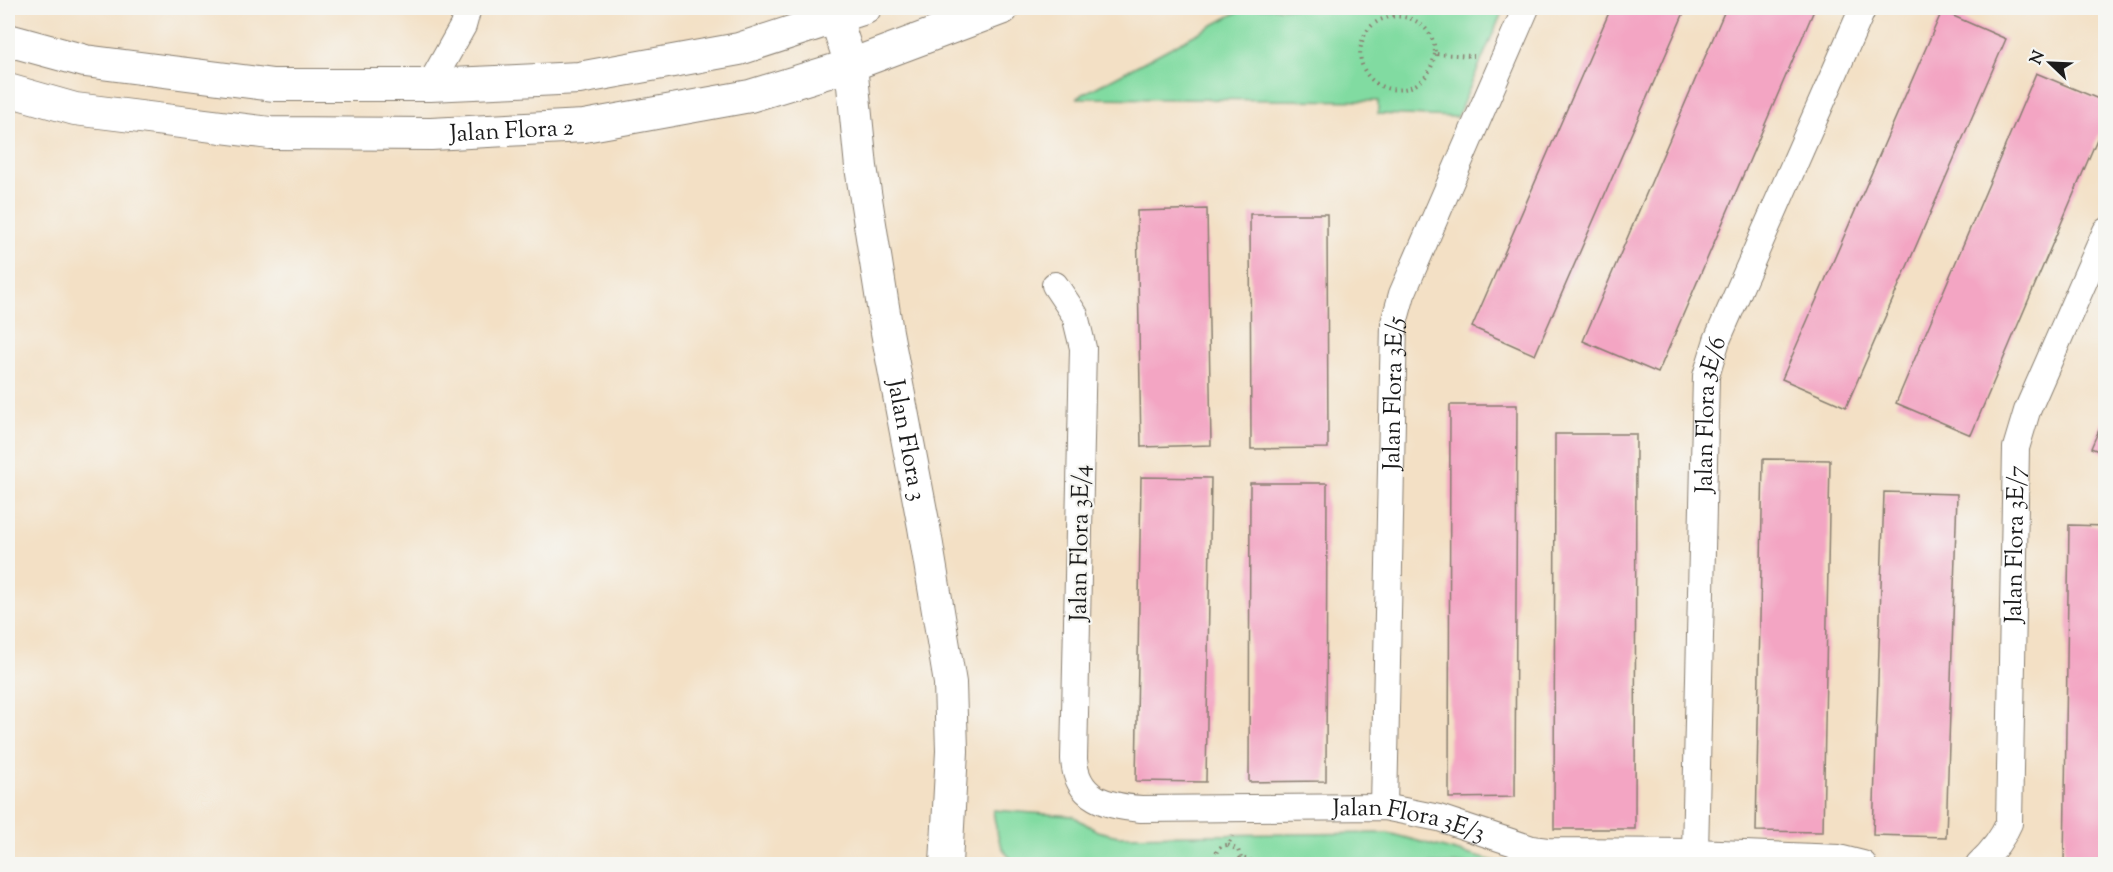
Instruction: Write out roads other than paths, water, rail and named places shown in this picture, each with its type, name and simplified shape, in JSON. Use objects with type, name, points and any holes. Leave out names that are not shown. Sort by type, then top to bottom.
[{"type":"street","points":[[430,85],[463,26],[468,8]]},
{"type":"street","name":"Jalan Flora 2","points":[[8,40],[85,61],[273,85],[430,85],[579,78],[739,49],[865,8]]},
{"type":"street","name":"Jalan Flora 2","points":[[8,90],[75,109],[270,134],[431,134],[584,126],[750,96],[851,65],[1003,8]]},
{"type":"street","name":"Jalan Flora 3E/5","points":[[1384,807],[1394,323],[1402,294],[1526,8]]},
{"type":"street","name":"Jalan Flora 3E/6","points":[[1695,852],[1705,390],[1708,369],[1717,340],[1863,8]]},
{"type":"street","name":"Jalan Flora 3","points":[[836,19],[851,65],[862,179],[950,683],[952,751],[946,864]]},
{"type":"street","name":"Jalan Flora 3E/7","points":[[1980,864],[1997,846],[2009,823],[2016,448],[2027,411],[2106,231]]},
{"type":"street","name":"Jalan Flora 3E/4","points":[[1055,285],[1075,315],[1083,348],[1074,759],[1077,778],[1081,786],[1098,800]]},
{"type":"street","name":"Jalan Flora 3E/3","points":[[1098,800],[1117,807],[1141,809],[1384,807],[1438,818],[1532,849],[1547,851],[1695,852],[1839,858],[1863,864]]}]
